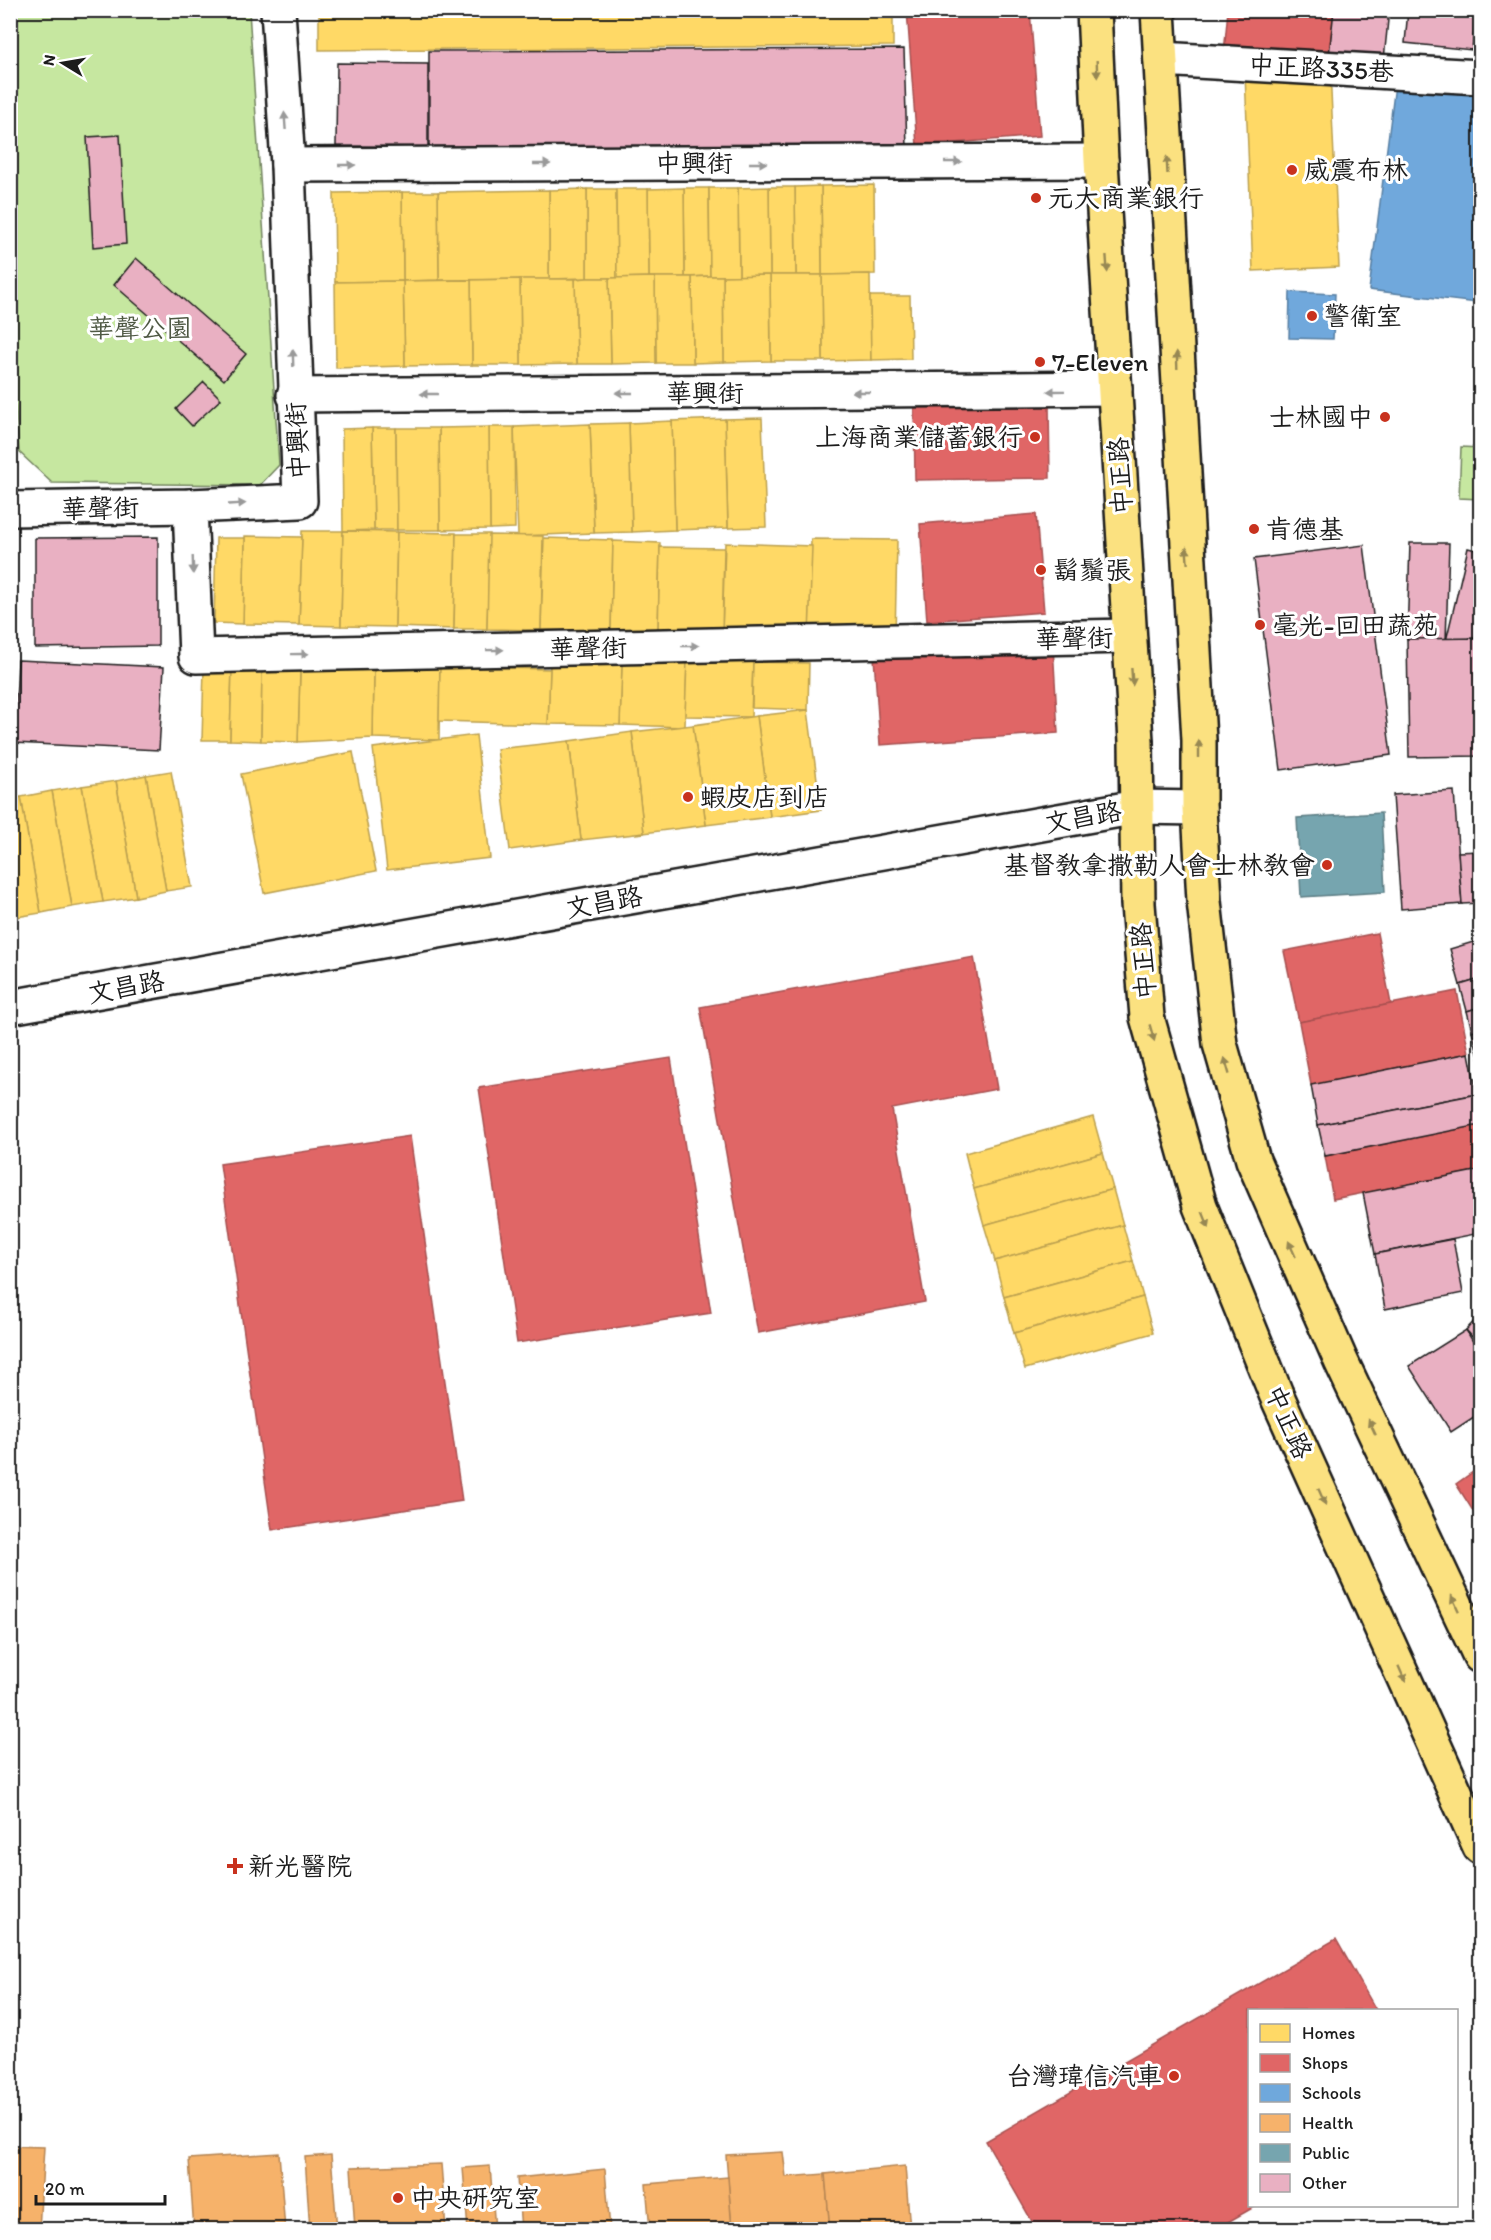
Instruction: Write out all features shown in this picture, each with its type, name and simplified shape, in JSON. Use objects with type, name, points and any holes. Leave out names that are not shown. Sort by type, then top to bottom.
[{"type":"main road","name":"中正路","points":[[1094,10],[1136,741],[1138,904],[1147,1017],[1200,1206],[1276,1394],[1480,1846]]},
{"type":"main road","points":[[1158,10],[1199,740],[1199,808],[1204,900],[1220,1044],[1253,1160],[1341,1361],[1480,1656]]},
{"type":"street","name":"中興街","points":[[278,10],[288,165],[294,395],[300,501]]},
{"type":"street","name":"中正路335巷","points":[[1161,59],[1480,76]]},
{"type":"street","name":"中興街","points":[[288,165],[1101,161]]},
{"type":"street","name":"華興街","points":[[294,395],[1115,388]]},
{"type":"street","name":"華聲街","points":[[10,509],[190,506],[300,501]]},
{"type":"street","name":"華聲街","points":[[190,506],[196,656],[1129,636]]},
{"type":"street","name":"文昌路","points":[[10,1007],[1137,807],[1199,808]]},
{"type":"green space","name":"華聲公園","points":[[10,11],[249,11],[279,465],[260,485],[52,483],[19,452],[10,330]]},
{"type":"green space","points":[[1461,447],[1480,448],[1480,499],[1459,498]]},
{"type":"building: Homes","points":[[319,10],[893,10],[893,46],[319,50]]},
{"type":"building: Homes","name":"威震布林","points":[[1330,70],[1339,267],[1253,271],[1245,74]]},
{"type":"building: Homes","points":[[874,185],[875,274],[822,275],[821,186]]},
{"type":"building: Homes","points":[[821,186],[822,275],[796,275],[795,187]]},
{"type":"building: Homes","points":[[769,187],[795,187],[796,275],[770,275]]},
{"type":"building: Homes","points":[[769,187],[770,275],[739,276],[738,188]]},
{"type":"building: Homes","points":[[684,188],[709,188],[710,276],[685,277]]},
{"type":"building: Homes","points":[[684,188],[685,277],[649,277],[648,189]]},
{"type":"building: Homes","points":[[709,188],[738,188],[739,276],[710,276]]},
{"type":"building: Homes","points":[[587,189],[616,189],[617,278],[587,278]]},
{"type":"building: Homes","points":[[587,189],[587,278],[549,279],[549,190]]},
{"type":"building: Homes","points":[[616,189],[648,189],[649,277],[617,278]]},
{"type":"building: Homes","points":[[549,190],[549,279],[439,280],[438,192]]},
{"type":"building: Homes","points":[[402,192],[438,192],[439,280],[403,281]]},
{"type":"building: Homes","points":[[402,192],[403,281],[335,282],[334,193]]},
{"type":"building: Homes","points":[[870,274],[871,360],[823,361],[822,275]]},
{"type":"building: Homes","points":[[770,275],[822,275],[823,361],[771,361]]},
{"type":"building: Homes","points":[[770,275],[771,361],[724,362],[723,276]]},
{"type":"building: Homes","points":[[723,276],[724,362],[693,363],[692,277]]},
{"type":"building: Homes","points":[[655,277],[692,277],[693,363],[656,363]]},
{"type":"building: Homes","points":[[655,277],[656,363],[611,364],[609,278]]},
{"type":"building: Homes","points":[[609,278],[611,364],[577,364],[575,279]]},
{"type":"building: Homes","points":[[520,279],[575,279],[577,364],[521,365]]},
{"type":"building: Homes","points":[[520,279],[521,365],[472,365],[471,280]]},
{"type":"building: Homes","points":[[471,280],[472,365],[405,366],[403,281]]},
{"type":"building: Homes","points":[[403,281],[405,366],[336,368],[335,282]]},
{"type":"building: Homes","points":[[870,296],[910,296],[911,359],[871,360]]},
{"type":"building: Homes","points":[[762,418],[766,527],[728,528],[725,419]]},
{"type":"building: Homes","points":[[725,419],[728,528],[675,530],[672,421]]},
{"type":"building: Homes","points":[[672,421],[675,530],[632,532],[629,423]]},
{"type":"building: Homes","points":[[629,423],[632,532],[594,533],[590,424]]},
{"type":"building: Homes","points":[[590,424],[594,533],[518,536],[514,427]]},
{"type":"building: Homes","points":[[489,427],[514,427],[515,528],[490,529]]},
{"type":"building: Homes","points":[[489,427],[490,529],[440,530],[439,428]]},
{"type":"building: Homes","points":[[372,428],[396,428],[397,530],[374,530]]},
{"type":"building: Homes","points":[[372,428],[374,530],[343,531],[342,429]]},
{"type":"building: Homes","points":[[396,428],[439,428],[440,530],[397,530]]},
{"type":"building: Homes","points":[[302,531],[343,531],[341,626],[299,625]]},
{"type":"building: Homes","points":[[343,531],[397,532],[395,627],[341,626]]},
{"type":"building: Homes","points":[[397,532],[456,533],[454,629],[395,627]]},
{"type":"building: Homes","points":[[456,534],[490,534],[487,629],[454,629]]},
{"type":"building: Homes","points":[[489,535],[543,536],[541,630],[487,629]]},
{"type":"building: Homes","points":[[245,536],[302,537],[299,625],[243,624]]},
{"type":"building: Homes","points":[[216,538],[245,538],[243,624],[214,623]]},
{"type":"building: Homes","points":[[544,538],[613,540],[611,632],[541,630]]},
{"type":"building: Homes","points":[[811,539],[897,540],[895,638],[809,636]]},
{"type":"building: Homes","points":[[613,541],[660,543],[658,633],[611,632]]},
{"type":"building: Homes","points":[[725,543],[812,546],[809,636],[722,634]]},
{"type":"building: Homes","points":[[660,547],[724,548],[722,634],[658,633]]},
{"type":"building: Homes","points":[[622,659],[687,660],[685,727],[620,725]]},
{"type":"building: Homes","points":[[687,660],[753,662],[751,717],[685,716]]},
{"type":"building: Homes","points":[[753,662],[809,663],[808,710],[752,708]]},
{"type":"building: Homes","points":[[550,663],[622,665],[620,725],[548,724]]},
{"type":"building: Homes","points":[[374,666],[440,667],[439,740],[373,738]]},
{"type":"building: Homes","points":[[374,666],[373,738],[298,742],[300,670]]},
{"type":"building: Homes","points":[[440,667],[550,669],[548,724],[439,721]]},
{"type":"building: Homes","points":[[204,668],[232,668],[230,740],[202,740]]},
{"type":"building: Homes","points":[[232,668],[262,668],[261,741],[230,740]]},
{"type":"building: Homes","points":[[262,668],[300,670],[298,742],[261,741]]},
{"type":"building: Homes","points":[[808,710],[821,810],[770,817],[757,716]]},
{"type":"building: Homes","points":[[757,716],[770,817],[706,825],[693,725]]},
{"type":"building: Homes","points":[[693,725],[706,825],[644,833],[632,732]]},
{"type":"building: Homes","points":[[632,732],[644,833],[581,840],[569,741]]},
{"type":"building: Homes","points":[[476,735],[490,858],[387,870],[373,748]]},
{"type":"building: Homes","points":[[569,741],[581,840],[510,850],[497,749]]},
{"type":"building: Homes","points":[[353,752],[376,871],[264,893],[241,774]]},
{"type":"building: Homes","points":[[171,771],[192,887],[166,891],[146,775]]},
{"type":"building: Homes","points":[[146,775],[166,891],[136,897],[116,781]]},
{"type":"building: Homes","points":[[116,781],[136,897],[103,902],[82,786]]},
{"type":"building: Homes","points":[[82,786],[103,902],[72,907],[52,791]]},
{"type":"building: Homes","points":[[52,791],[72,907],[41,913],[21,797]]},
{"type":"building: Homes","points":[[21,797],[41,913],[10,918],[10,799]]},
{"type":"building: Homes","points":[[1093,1117],[1103,1153],[974,1189],[965,1153]]},
{"type":"building: Homes","points":[[1103,1153],[1113,1189],[984,1225],[974,1189]]},
{"type":"building: Homes","points":[[1113,1189],[1123,1225],[995,1261],[984,1225]]},
{"type":"building: Homes","points":[[1123,1225],[1133,1261],[1004,1297],[995,1261]]},
{"type":"building: Homes","points":[[1133,1261],[1143,1297],[1014,1333],[1004,1297]]},
{"type":"building: Homes","points":[[1143,1297],[1153,1333],[1025,1369],[1014,1333]]},
{"type":"building: Shops","points":[[907,10],[1030,10],[1040,136],[917,146]]},
{"type":"building: Shops","points":[[1228,10],[1334,10],[1328,64],[1224,53]]},
{"type":"building: Shops","points":[[1049,405],[1050,478],[915,480],[914,407]]},
{"type":"building: Shops","points":[[1036,514],[1044,612],[927,621],[920,524]]},
{"type":"building: Shops","points":[[1053,646],[1058,733],[880,745],[874,657]]},
{"type":"building: Shops","points":[[1377,933],[1391,1004],[1299,1022],[1284,951]]},
{"type":"building: Shops","points":[[974,957],[997,1089],[892,1109],[925,1302],[758,1333],[700,1007]]},
{"type":"building: Shops","points":[[1457,991],[1469,1053],[1311,1085],[1299,1022]]},
{"type":"building: Shops","points":[[671,1058],[711,1313],[517,1343],[479,1088]]},
{"type":"building: Shops","points":[[1480,1125],[1480,1170],[1333,1199],[1325,1156]]},
{"type":"building: Shops","points":[[410,1136],[462,1501],[272,1530],[220,1164]]},
{"type":"building: Shops","points":[[1480,1467],[1480,1522],[1456,1484]]},
{"type":"building: Shops","name":"台灣瑋信汽車","points":[[1336,1939],[1375,2009],[1248,2009],[1248,2207],[1254,2207],[1214,2230],[1037,2230],[986,2141]]},
{"type":"building: Schools","points":[[1396,77],[1480,87],[1480,279],[1477,303],[1369,290]]},
{"type":"building: Schools","name":"警衛室","points":[[1290,292],[1335,294],[1333,339],[1289,338]]},
{"type":"building: Health","points":[[10,2146],[44,2147],[39,2230],[10,2230]]},
{"type":"building: Health","points":[[783,2152],[786,2177],[825,2174],[830,2228],[732,2230],[726,2155]]},
{"type":"building: Health","points":[[279,2153],[285,2230],[194,2230],[189,2159]]},
{"type":"building: Health","points":[[331,2155],[337,2230],[310,2230],[305,2157]]},
{"type":"building: Health","name":"中央研究室","points":[[441,2164],[446,2230],[355,2230],[351,2167]]},
{"type":"building: Health","points":[[490,2166],[495,2230],[468,2230],[463,2168]]},
{"type":"building: Health","points":[[905,2166],[910,2230],[830,2230],[825,2174]]},
{"type":"building: Health","points":[[605,2169],[610,2230],[521,2230],[517,2178]]},
{"type":"building: Health","points":[[728,2177],[732,2230],[650,2230],[646,2184]]},
{"type":"building: Public","points":[[1381,813],[1385,892],[1301,897],[1297,818]]},
{"type":"building: Other","points":[[1334,10],[1389,10],[1383,69],[1328,64]]},
{"type":"building: Other","points":[[1408,10],[1476,10],[1472,50],[1405,43]]},
{"type":"building: Other","points":[[904,49],[907,148],[429,147],[429,51]]},
{"type":"building: Other","points":[[337,63],[428,64],[428,147],[336,146]]},
{"type":"building: Other","points":[[120,135],[126,244],[93,247],[87,137]]},
{"type":"building: Other","points":[[136,258],[246,354],[224,380],[114,285]]},
{"type":"building: Other","points":[[204,382],[221,399],[192,426],[176,409]]},
{"type":"building: Other","points":[[158,537],[158,646],[35,648],[35,538]]},
{"type":"building: Other","points":[[1410,543],[1449,543],[1446,641],[1407,639]]},
{"type":"building: Other","points":[[1364,545],[1391,755],[1281,770],[1254,559]]},
{"type":"building: Other","points":[[1468,548],[1480,551],[1480,649],[1446,641]]},
{"type":"building: Other","points":[[1480,638],[1480,756],[1409,757],[1407,639]]},
{"type":"building: Other","points":[[18,660],[164,667],[159,750],[14,743]]},
{"type":"building: Other","points":[[1454,791],[1462,904],[1401,909],[1393,795]]},
{"type":"building: Other","points":[[1480,851],[1480,903],[1462,904],[1458,852]]},
{"type":"building: Other","points":[[1480,940],[1480,979],[1460,985],[1450,949]]},
{"type":"building: Other","points":[[1480,979],[1480,1007],[1467,1011],[1460,985]]},
{"type":"building: Other","points":[[1480,1007],[1480,1029],[1472,1031],[1467,1011]]},
{"type":"building: Other","points":[[1480,1029],[1480,1060],[1472,1031]]},
{"type":"building: Other","points":[[1469,1053],[1477,1094],[1318,1125],[1311,1085]]},
{"type":"building: Other","points":[[1477,1094],[1480,1125],[1325,1156],[1318,1125]]},
{"type":"building: Other","points":[[1480,1170],[1480,1233],[1375,1254],[1363,1193]]},
{"type":"building: Other","points":[[1453,1239],[1463,1293],[1385,1309],[1375,1254]]},
{"type":"building: Other","points":[[1480,1315],[1480,1345],[1466,1330]]},
{"type":"building: Other","points":[[1466,1330],[1480,1353],[1480,1413],[1451,1432],[1409,1366]]},
{"type":"place","name":"威震布林","points":[[1292,170]]},
{"type":"place","name":"元大商業銀行","points":[[1036,198]]},
{"type":"place","name":"警衛室","points":[[1312,316]]},
{"type":"place","name":"7-Eleven","points":[[1040,362]]},
{"type":"place","name":"士林國中","points":[[1385,417]]},
{"type":"place","name":"上海商業儲蓄銀行","points":[[1035,437]]},
{"type":"place","name":"肯德基","points":[[1254,529]]},
{"type":"place","name":"鬍鬚張","points":[[1041,570]]},
{"type":"place","name":"毫光-回田蔬苑","points":[[1260,625]]},
{"type":"place","name":"蝦皮店到店","points":[[688,797]]},
{"type":"place","name":"基督教拿撒勒人會士林教會","points":[[1327,865]]},
{"type":"place","name":"新光醫院","points":[[235,1866]]},
{"type":"place","name":"台灣瑋信汽車","points":[[1174,2076]]},
{"type":"place","name":"中央研究室","points":[[398,2198]]}]
